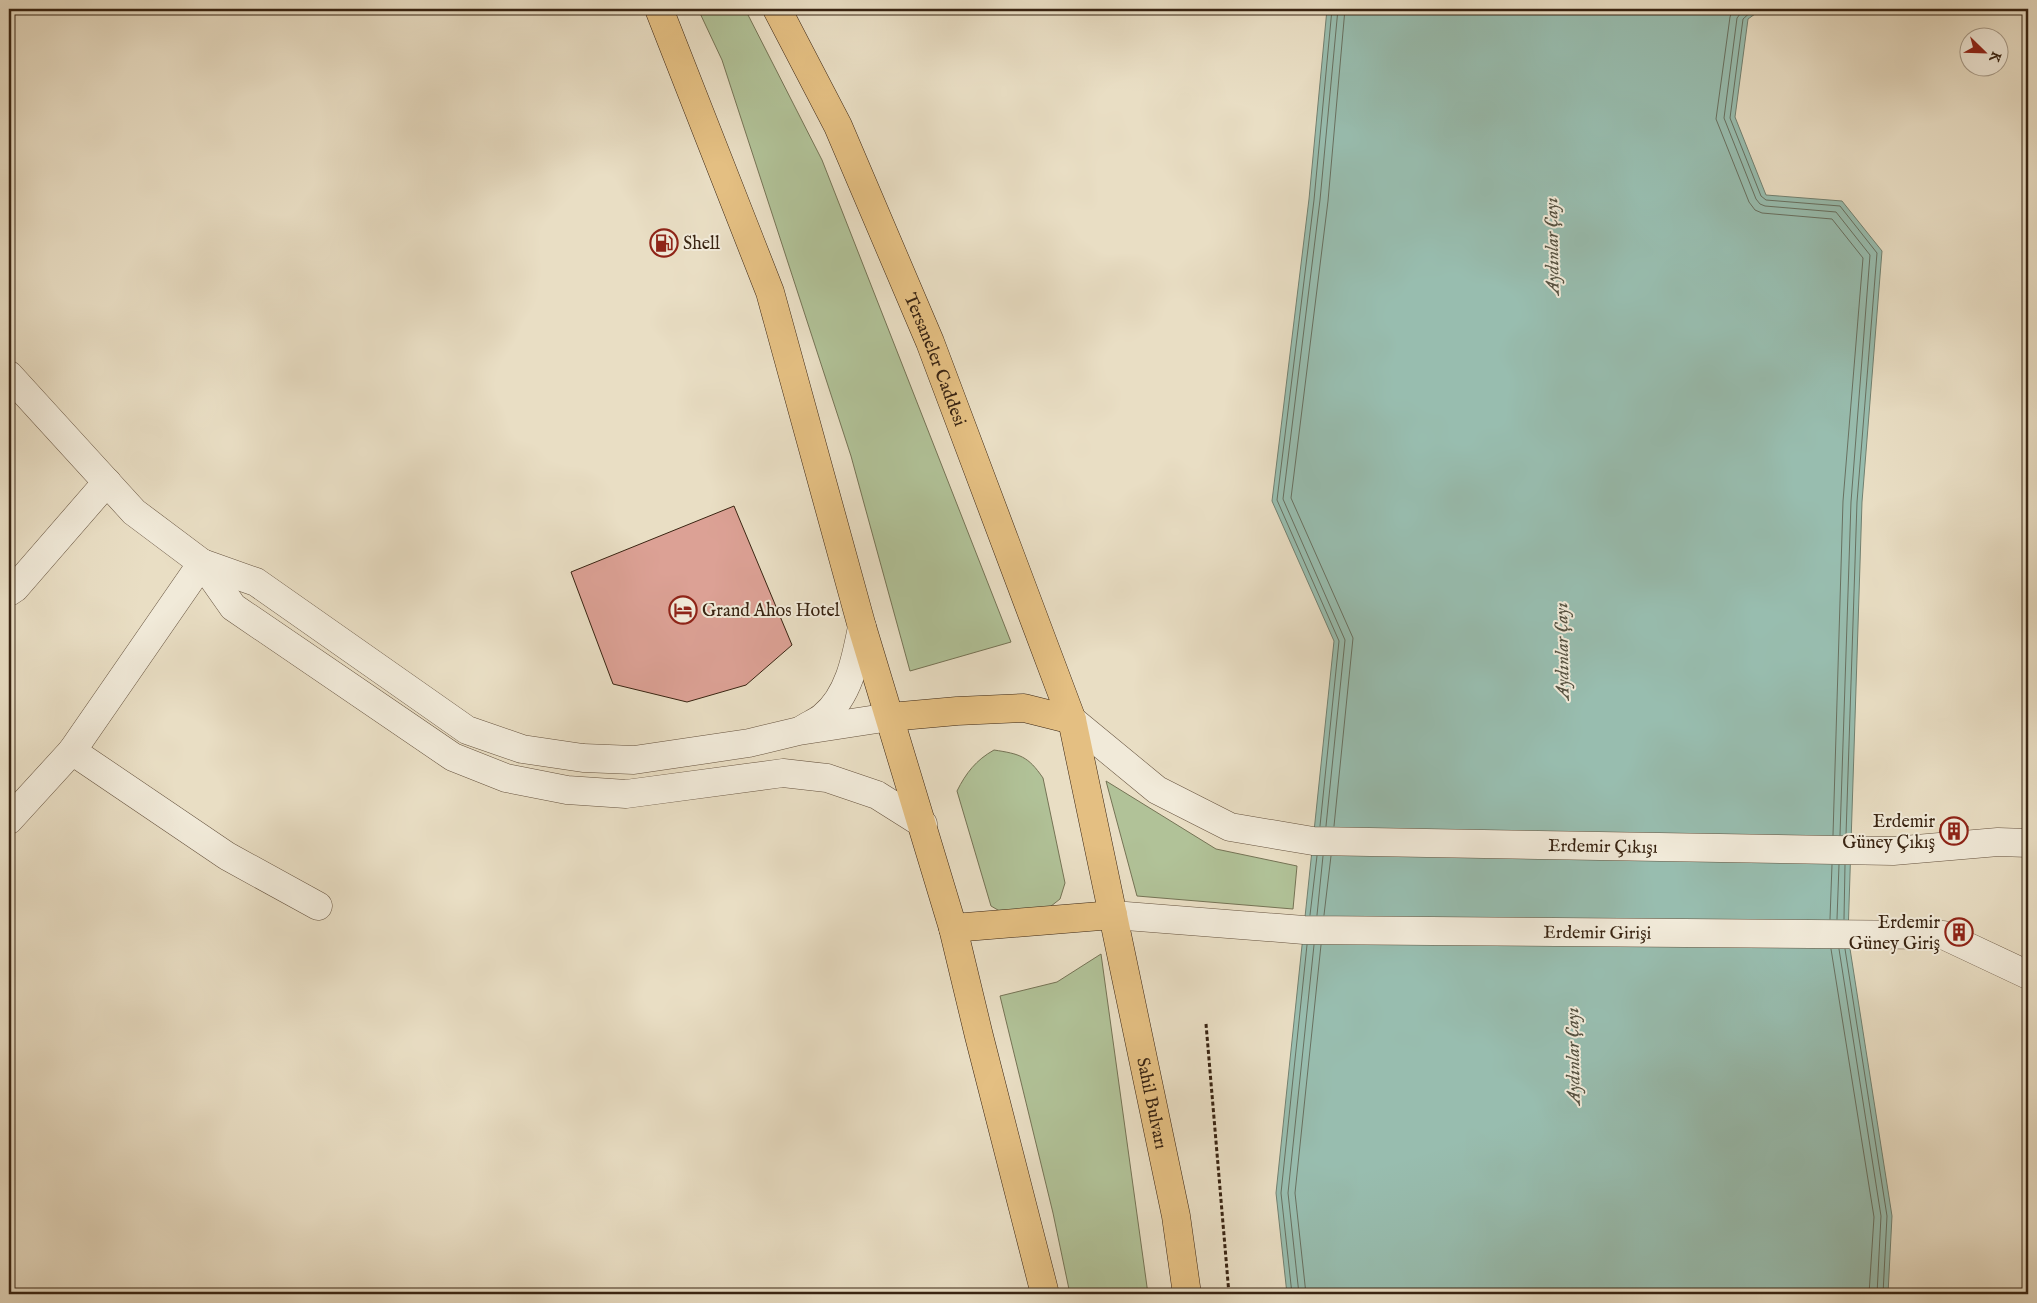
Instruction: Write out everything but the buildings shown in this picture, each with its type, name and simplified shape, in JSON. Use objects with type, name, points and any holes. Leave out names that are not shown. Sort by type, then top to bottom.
[{"type":"highway","points":[[659,9],[770,292],[862,627],[953,928],[983,1053],[1046,1294]]},
{"type":"highway","name":"Tersaneler Caddesi","points":[[778,9],[838,126],[930,342],[1072,720],[1113,915]]},
{"type":"highway","points":[[890,717],[1024,708],[1072,720]]},
{"type":"highway","points":[[953,928],[1113,915]]},
{"type":"highway","name":"Sahil Bulvarı","points":[[1113,915],[1176,1216],[1187,1294]]},
{"type":"street","points":[[9,375],[134,512],[202,563],[256,582],[467,730],[522,749],[583,758],[634,760],[890,717]]},
{"type":"street","points":[[9,592],[15,588],[106,482]]},
{"type":"street","points":[[9,820],[72,751],[202,563]]},
{"type":"street","points":[[202,563],[233,607],[453,757],[506,778],[567,790],[626,794],[783,773],[827,778],[877,795],[923,824]]},
{"type":"street","points":[[800,731],[824,717],[843,693],[855,666],[862,627]]},
{"type":"street","name":"Erdemir Çıkışı","points":[[1072,720],[1157,790],[1230,827],[1313,841],[1893,851],[1998,842],[2028,843]]},
{"type":"street","points":[[72,751],[226,856],[318,906]]},
{"type":"street","name":"Erdemir Girişi","points":[[1113,915],[1304,930],[1891,934],[1943,936],[2028,975]]},
{"type":"path","points":[[1206,1024],[1229,1294]]},
{"type":"shaded area","points":[[698,9],[745,9],[822,160],[1011,642],[910,671],[851,456],[722,60]]},
{"type":"shaded area","points":[[994,750],[1023,757],[1033,765],[1043,778],[1065,883],[1060,899],[1041,914],[1010,917],[991,906],[957,791],[972,768]]},
{"type":"shaded area","points":[[1106,781],[1216,849],[1297,866],[1293,909],[1137,896]]},
{"type":"shaded area","points":[[1101,954],[1148,1294],[1070,1294],[1053,1213],[1000,996],[1057,982]]},
{"type":"water","name":"Aydınlar Çayı","points":[[1327,9],[1762,9],[1748,19],[1735,117],[1766,195],[1842,201],[1882,251],[1862,502],[1848,936],[1892,1216],[1888,1294],[1287,1294],[1276,1193],[1334,641],[1272,501],[1309,199]]},
{"type":"place","name":"Shell","points":[[664,243]]},
{"type":"place","name":"Grand Ahos Hotel","points":[[683,610]]},
{"type":"place","name":"Erdemir Güney Çıkış","points":[[1954,831]]},
{"type":"place","name":"Erdemir Güney Giriş","points":[[1959,932]]}]
